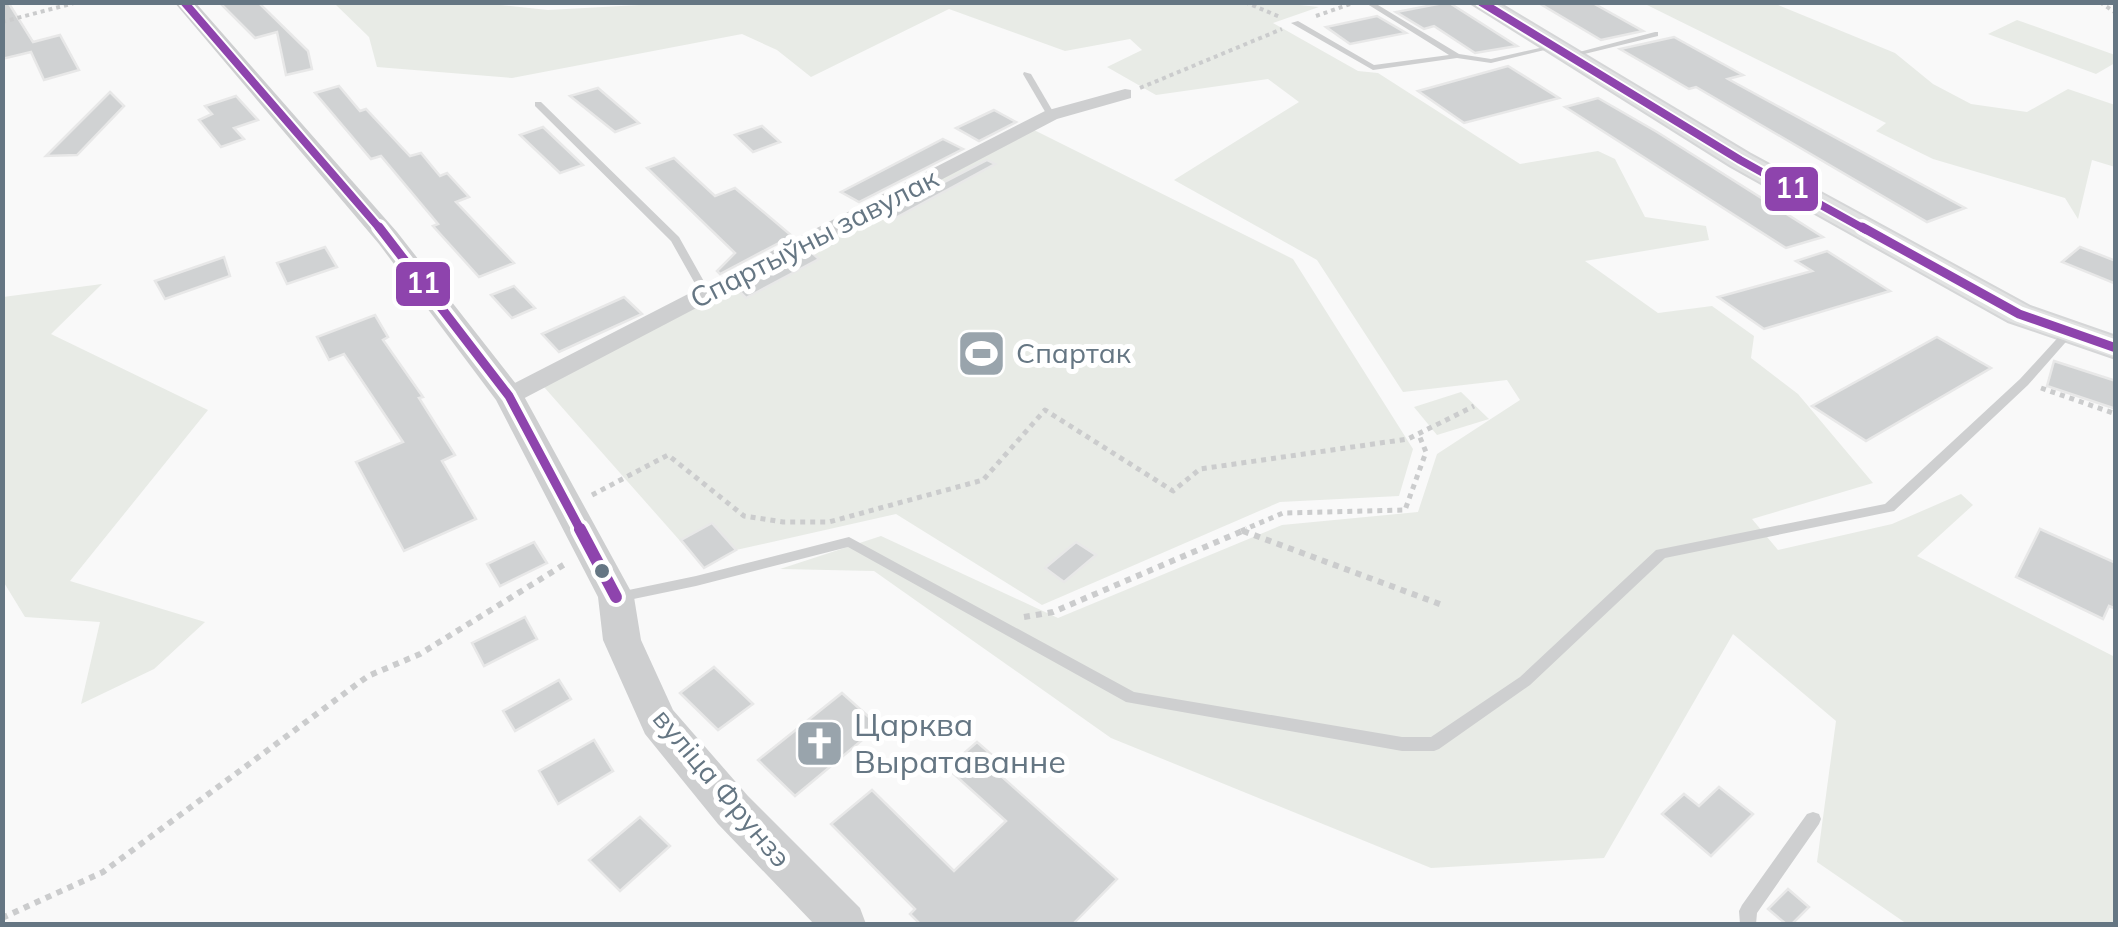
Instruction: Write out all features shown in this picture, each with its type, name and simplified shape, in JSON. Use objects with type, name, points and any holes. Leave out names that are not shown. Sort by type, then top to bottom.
[{"type":"main road","points":[[1480,2],[1740,160],[1892,245],[2019,314],[2116,348]]},
{"type":"street","name":"вуліца Фрунзэ","points":[[184,2],[388,238],[508,396],[616,597],[622,640],[659,722],[733,810],[844,924]]},
{"type":"street","name":"Спартыўны завулак","points":[[508,396],[1052,115],[1125,94]]},
{"type":"lane","points":[[1367,2],[1457,56]]},
{"type":"lane","points":[[1295,23],[1374,68],[1457,56],[1491,62],[1655,34]]},
{"type":"lane","points":[[1027,74],[1052,115]]},
{"type":"lane","points":[[538,104],[676,239],[706,294]]},
{"type":"lane","points":[[616,597],[850,542],[1130,698],[1402,744],[1434,744],[1525,681],[1661,554],[1888,508],[2024,382],[2068,333]]},
{"type":"lane","points":[[1748,924],[1748,911],[1813,819]]},
{"type":"path","points":[[2,22],[78,2]]},
{"type":"path","points":[[1246,2],[1295,23]]},
{"type":"path","points":[[1125,94],[1295,23],[1356,2]]},
{"type":"path","points":[[2100,2],[2116,13]]},
{"type":"path","points":[[2024,382],[2116,414]]},
{"type":"path","points":[[568,507],[668,455],[744,516],[783,522],[830,522],[983,480],[1045,410],[1173,491],[1200,469],[1420,435],[1474,406]]},
{"type":"path","points":[[993,622],[1053,612],[1284,514],[1406,510],[1426,452],[1420,435]]},
{"type":"path","points":[[1243,531],[1446,606]]},
{"type":"path","points":[[2,918],[103,872],[368,676],[420,654],[590,549]]},
{"type":"shaded area","points":[[473,2],[548,10],[694,2],[1269,2],[1319,7],[1273,23],[1358,71],[1378,73],[1520,164],[1598,151],[1615,159],[1645,217],[1706,226],[1709,240],[1585,261],[1658,313],[1712,306],[1754,336],[1751,358],[1798,394],[1873,483],[1752,519],[1778,550],[1892,524],[1961,494],[1973,505],[1917,556],[2115,657],[2115,924],[1907,924],[1817,862],[1836,721],[1733,634],[1604,858],[1431,868],[1111,738],[874,571],[780,569],[881,536],[1058,618],[1282,525],[1418,512],[1437,454],[1520,400],[1507,380],[1403,392],[1317,260],[1174,180],[1299,102],[1268,79],[1156,95],[1107,67],[1142,50],[1130,39],[1065,51],[949,9],[811,77],[777,50],[742,34],[512,78],[377,67],[369,37],[334,3]]},
{"type":"shaded area","points":[[1643,3],[1773,3],[1895,53],[1933,84],[1971,104],[2027,112],[2068,89],[2115,105],[2115,167],[2092,160],[2078,219],[2065,198],[1933,159],[1876,131],[1886,123]]},
{"type":"shaded area","points":[[2017,20],[2115,55],[2115,63],[2096,74],[1988,34]]},
{"type":"shaded area","name":"Спартак","points":[[1034,130],[1293,259],[1413,449],[1399,496],[1280,502],[1042,605],[896,514],[736,550],[704,568],[544,387]]},
{"type":"shaded area","points":[[102,284],[51,334],[208,410],[70,581],[205,622],[154,669],[81,704],[100,622],[25,617],[3,581],[3,297]]},
{"type":"shaded area","points":[[1461,392],[1489,419],[1437,435],[1414,407]]},
{"type":"building","points":[[2,2],[8,2],[33,42],[60,35],[79,70],[44,80],[31,52],[2,59]]},
{"type":"building","points":[[219,2],[258,2],[308,51],[312,69],[286,75],[277,32],[255,38]]},
{"type":"building","points":[[1448,2],[1517,46],[1475,53],[1434,26],[1424,29],[1396,12]]},
{"type":"building","points":[[1537,2],[1591,2],[1643,31],[1601,40]]},
{"type":"building","points":[[1377,16],[1406,33],[1350,44],[1326,27]]},
{"type":"building","points":[[1674,37],[1743,75],[1728,79],[1965,208],[1927,222],[1696,87],[1689,89],[1620,49]]},
{"type":"building","points":[[1508,66],[1559,98],[1464,123],[1418,91]]},
{"type":"building","points":[[339,86],[360,111],[366,109],[410,156],[421,153],[440,176],[447,173],[469,197],[456,202],[514,263],[479,277],[433,226],[438,224],[381,156],[371,159],[315,93]]},
{"type":"building","points":[[598,88],[639,123],[615,132],[570,96]]},
{"type":"building","points":[[110,92],[124,106],[77,155],[46,156]]},
{"type":"building","points":[[236,96],[258,120],[234,128],[244,139],[221,147],[199,120],[212,114],[205,106]]},
{"type":"building","points":[[1598,98],[1823,237],[1786,248],[1565,107]]},
{"type":"building","points":[[994,110],[1016,122],[979,141],[956,128]]},
{"type":"building","points":[[762,126],[780,142],[753,152],[735,135]]},
{"type":"building","points":[[543,127],[583,165],[560,173],[520,135]]},
{"type":"building","points":[[943,139],[963,149],[859,202],[841,192]]},
{"type":"building","points":[[674,158],[715,196],[735,188],[792,236],[720,274],[717,271],[735,253],[647,168]]},
{"type":"building","points":[[987,160],[995,164],[890,221],[881,215]]},
{"type":"building","points":[[325,247],[337,267],[287,284],[277,263]]},
{"type":"building","points":[[2080,247],[2116,261],[2116,284],[2062,262]]},
{"type":"building","points":[[1827,251],[1890,291],[1764,329],[1718,297],[1812,271],[1796,261]]},
{"type":"building","points":[[811,252],[819,259],[746,298],[738,290]]},
{"type":"building","points":[[224,257],[230,276],[165,299],[155,281]]},
{"type":"building","points":[[514,286],[535,308],[512,318],[491,295]]},
{"type":"building","points":[[624,297],[642,314],[559,352],[542,334]]},
{"type":"building","points":[[375,315],[388,337],[383,340],[423,397],[419,398],[455,455],[442,461],[476,519],[404,551],[356,462],[403,442],[344,354],[329,360],[317,337]]},
{"type":"building","points":[[1937,337],[1991,368],[1866,441],[1812,406]]},
{"type":"building","points":[[2054,361],[2116,381],[2116,409],[2047,386]]},
{"type":"building","points":[[712,523],[736,550],[704,568],[681,540]]},
{"type":"building","points":[[2040,529],[2116,563],[2116,609],[2109,606],[2103,619],[2016,577]]},
{"type":"building","points":[[534,542],[547,563],[500,586],[487,564]]},
{"type":"building","points":[[1076,542],[1096,555],[1064,582],[1045,568]]},
{"type":"building","points":[[525,617],[537,639],[484,666],[472,643]]},
{"type":"building","points":[[714,667],[753,704],[718,730],[680,693]]},
{"type":"building","points":[[559,680],[571,699],[515,731],[503,711]]},
{"type":"building","name":"Царква Выратаванне","points":[[842,693],[879,726],[795,796],[758,760]]},
{"type":"building","points":[[594,740],[613,771],[558,804],[539,771]]},
{"type":"building","points":[[977,742],[1008,769],[1001,776],[1117,879],[1073,924],[920,924],[910,914],[915,909],[831,824],[872,790],[954,871],[1006,821],[947,768]]},
{"type":"building","points":[[1719,787],[1753,814],[1711,856],[1662,814],[1684,794],[1699,806]]},
{"type":"building","points":[[640,817],[670,846],[620,891],[589,860]]},
{"type":"building","points":[[1788,889],[1809,907],[1792,924],[1786,924],[1768,909]]},
{"type":"transit line","name":"11","points":[[184,2],[388,238],[509,396],[616,597]]},
{"type":"transit line","name":"11","points":[[1481,2],[1740,160],[2019,314],[2116,348]]},
{"type":"place","name":"Спартак","points":[[981,353]]},
{"type":"place","name":"Царква Выратаванне","points":[[819,743]]}]
